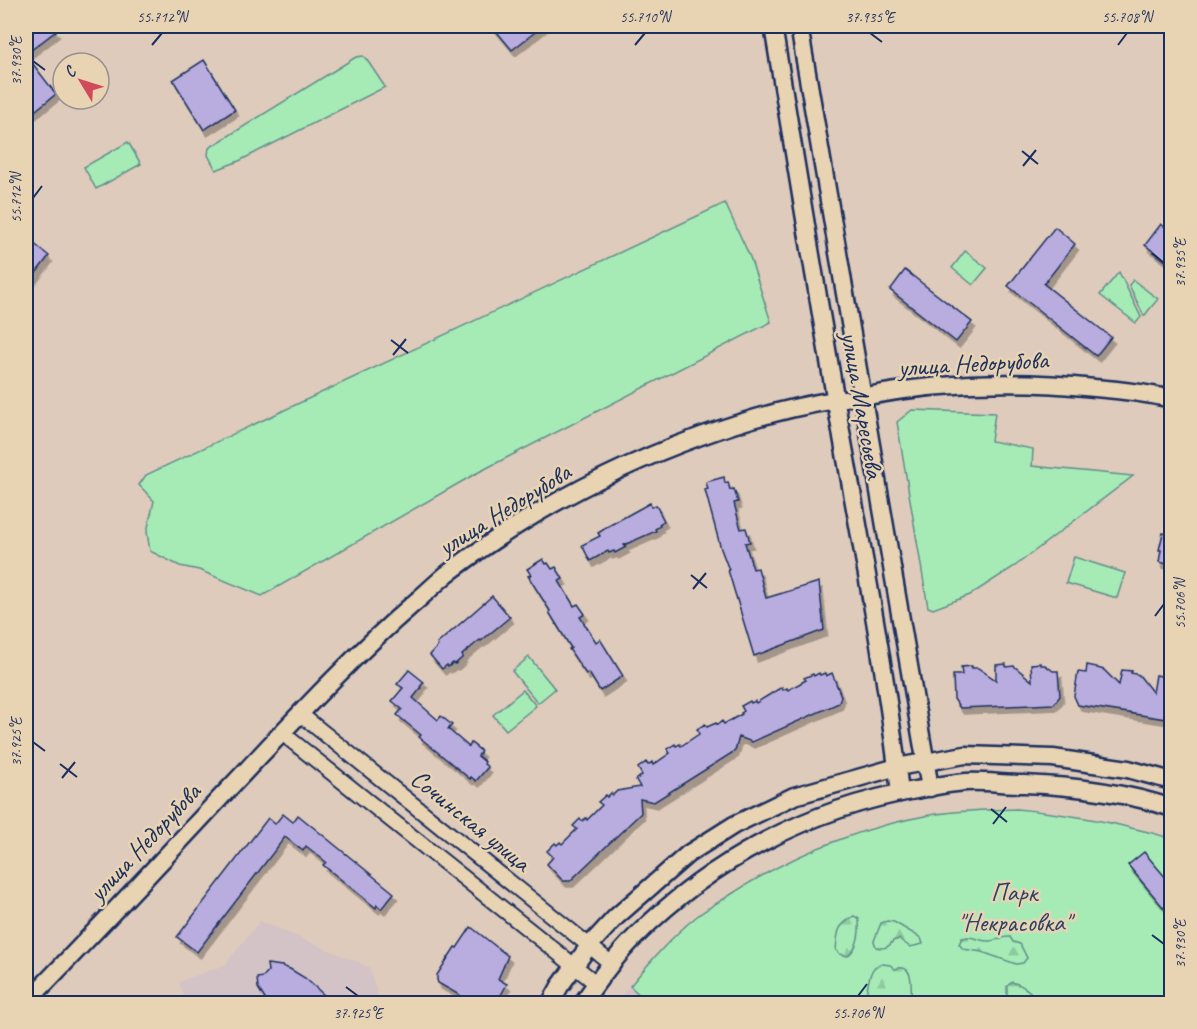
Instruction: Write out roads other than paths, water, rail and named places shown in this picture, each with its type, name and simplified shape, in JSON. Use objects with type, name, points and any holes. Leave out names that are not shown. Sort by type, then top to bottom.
[{"type":"street","name":"улица Маресьева","points":[[773,26],[872,605],[900,793]]},
{"type":"street","name":"улица Маресьева","points":[[800,26],[930,788]]},
{"type":"street","name":"улица Недорубова","points":[[26,1003],[329,683],[384,629],[446,575],[526,519],[614,472],[667,448],[733,424],[772,413],[893,391],[982,383],[1059,384],[1147,393],[1172,399]]},
{"type":"street","name":"Сочинская улица","points":[[300,714],[612,964]]},
{"type":"street","name":"Сочинская улица","points":[[282,733],[597,984]]},
{"type":"street","points":[[550,1004],[574,967],[616,917],[688,854],[734,825],[794,796],[897,767],[964,755],[1053,758],[1128,769],[1172,781]]},
{"type":"street","points":[[844,782],[856,784],[860,793],[849,806]]},
{"type":"street","points":[[582,1004],[635,937],[668,906],[724,864],[782,831],[829,812],[900,793],[965,782],[1097,790],[1172,808]]},
{"type":"park label","name":"Парк \"Некрасовка\"","points":[[1014,907]]}]
